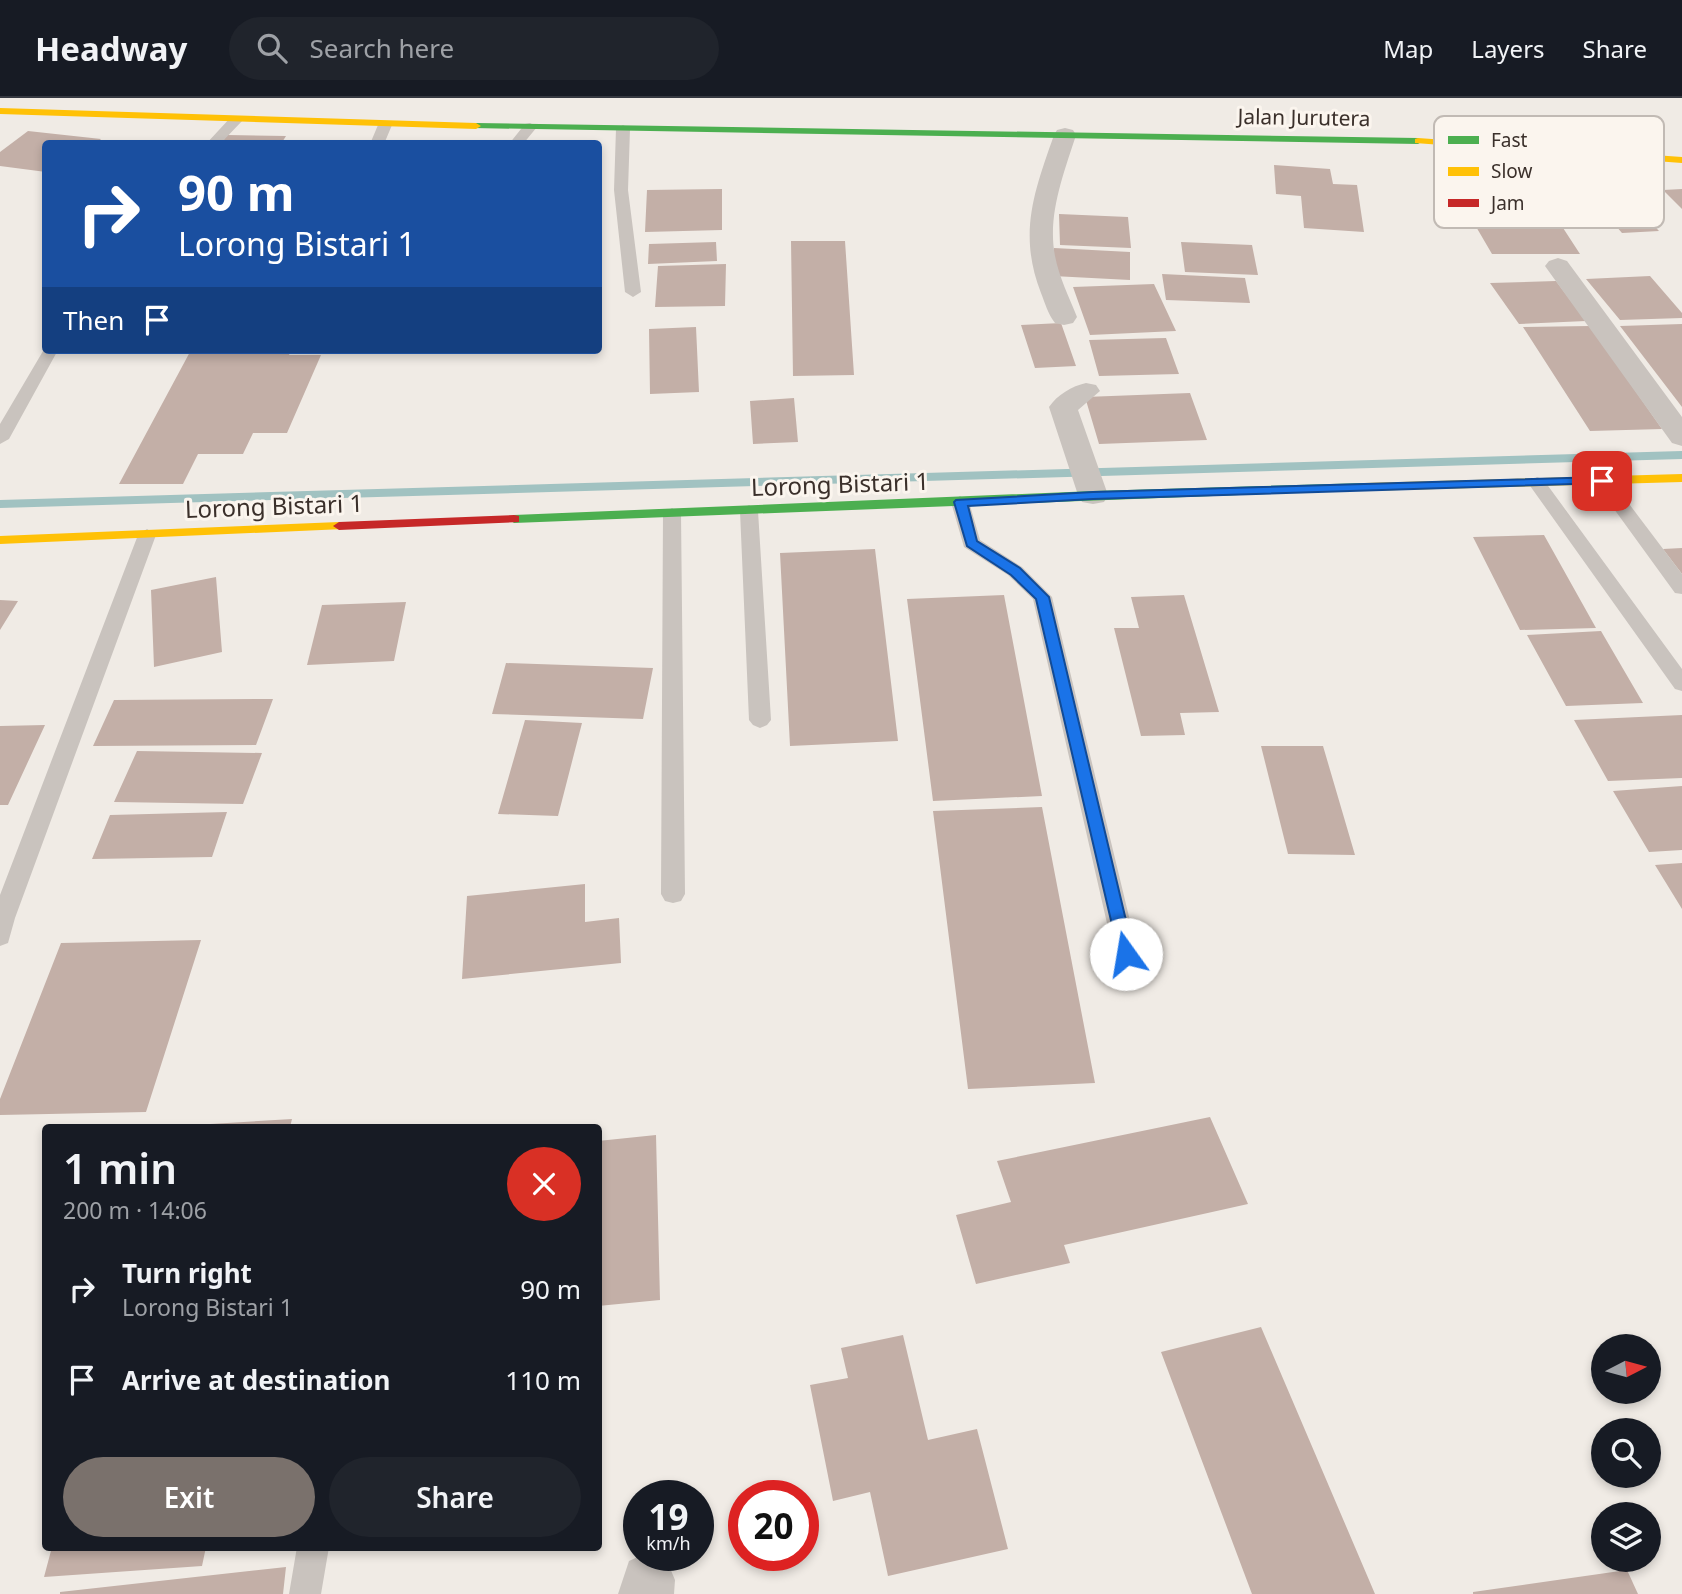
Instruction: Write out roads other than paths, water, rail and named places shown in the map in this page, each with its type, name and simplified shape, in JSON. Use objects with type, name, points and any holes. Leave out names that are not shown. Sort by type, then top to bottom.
[{"type":"street","name":"Jalan Jurutera","points":[[0,111],[385,125],[1434,141]]},
{"type":"street","points":[[1065,135],[1050,187],[1041,244],[1049,281],[1065,317]]},
{"type":"street","name":"Jalan Jurutera","points":[[1664,159],[1682,160]]},
{"type":"street","points":[[1559,266],[1682,437]]},
{"type":"street","points":[[1086,391],[1063,407],[1090,488]]},
{"type":"street","name":"Lorong Bistari 1","points":[[0,540],[960,502],[1090,488],[1537,483],[1682,478]]},
{"type":"lane","points":[[216,140],[236,120]]},
{"type":"lane","points":[[379,140],[385,125]]},
{"type":"lane","points":[[519,140],[530,127]]},
{"type":"lane","points":[[623,129],[620,175],[633,292]]},
{"type":"lane","points":[[0,439],[48,354]]},
{"type":"lane","points":[[1602,481],[1682,588]]},
{"type":"lane","points":[[1537,483],[1682,684]]},
{"type":"lane","points":[[960,502],[971,543],[1015,572],[1042,597],[1126,954]]},
{"type":"lane","points":[[749,511],[760,720]]},
{"type":"lane","points":[[672,514],[673,894]]},
{"type":"lane","points":[[0,936],[3,918],[148,535]]},
{"type":"lane","points":[[305,1594],[312,1551]]},
{"type":"waterway","points":[[0,504],[1682,455]]}]
